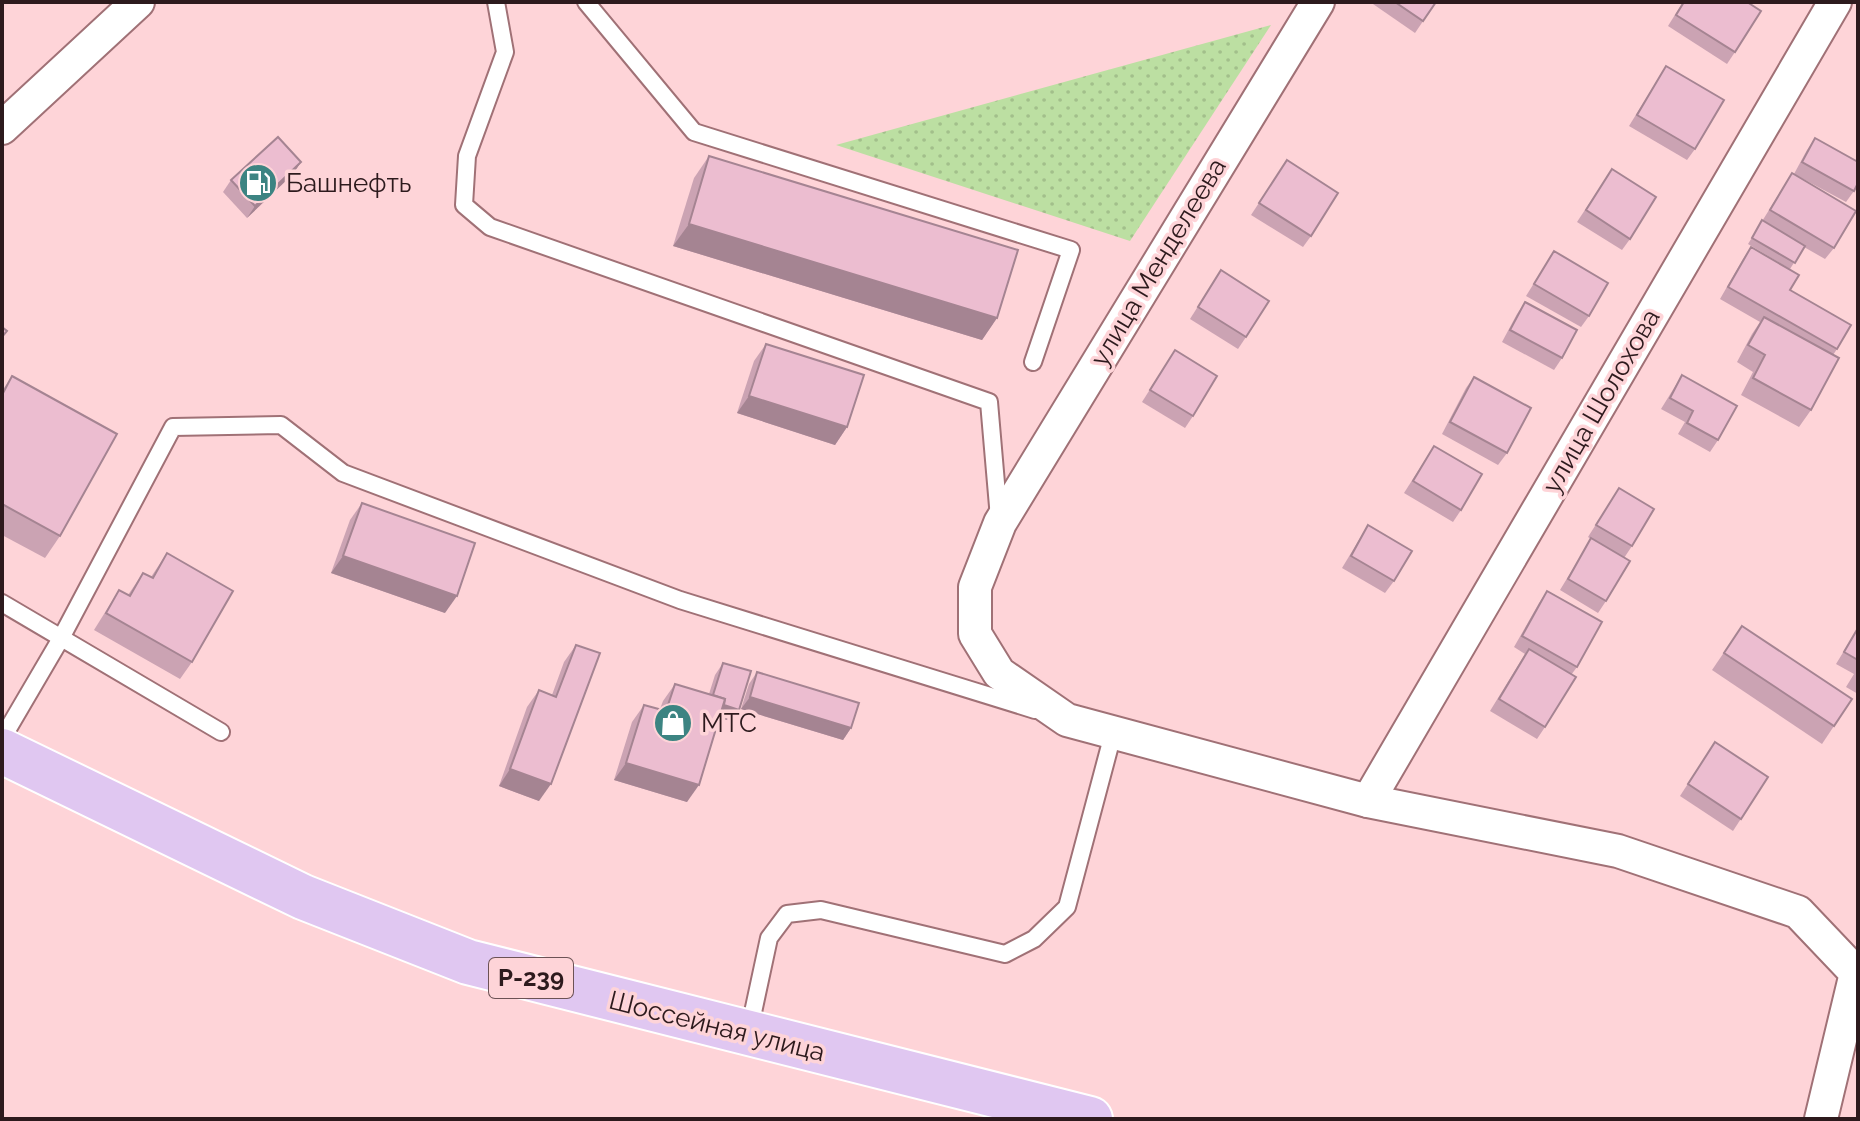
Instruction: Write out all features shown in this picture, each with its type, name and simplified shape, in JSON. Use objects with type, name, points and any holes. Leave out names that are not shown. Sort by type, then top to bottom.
[{"type":"highway","name":"Шоссейная улица","points":[[2,751],[303,897],[468,962],[1090,1119]]},
{"type":"street","points":[[10,121],[138,2]]},
{"type":"street","name":"улица Менделеева","points":[[1318,2],[1000,523],[975,587],[975,634],[999,673],[1067,720],[1368,801],[1618,851],[1798,912],[1857,968]]},
{"type":"street","name":"улица Шолохова","points":[[1368,801],[1835,2]]},
{"type":"street","points":[[1821,1119],[1857,968]]},
{"type":"lane","points":[[496,2],[505,52],[467,156],[464,205],[490,227],[989,402],[1000,523]]},
{"type":"lane","points":[[586,2],[694,132],[1071,250],[1033,362]]},
{"type":"lane","points":[[2,739],[60,640],[173,427],[281,425],[343,473],[680,600],[1067,720]]},
{"type":"lane","points":[[2,603],[60,640],[221,732]]},
{"type":"lane","points":[[748,1035],[769,938],[787,914],[821,910],[1005,954],[1034,939],[1067,907],[1113,734]]},
{"type":"green space","points":[[1271,25],[1130,241],[836,145]]},
{"type":"building","points":[[1395,2],[1436,2],[1423,21]]},
{"type":"building","points":[[1684,2],[1747,2],[1761,11],[1735,52],[1676,15]]},
{"type":"building","points":[[1666,66],[1724,100],[1695,149],[1637,115]]},
{"type":"building","name":"Башнефть","points":[[278,137],[301,162],[255,206],[231,180]]},
{"type":"building","points":[[1815,138],[1858,162],[1858,183],[1854,191],[1802,162]]},
{"type":"building","points":[[709,156],[1018,250],[997,318],[689,224]]},
{"type":"building","points":[[1287,160],[1338,193],[1311,236],[1259,203]]},
{"type":"building","points":[[1612,169],[1656,197],[1630,239],[1586,210]]},
{"type":"building","points":[[1792,173],[1856,211],[1834,248],[1770,210]]},
{"type":"building","points":[[1762,220],[1805,246],[1795,263],[1752,238]]},
{"type":"building","points":[[1751,247],[1799,275],[1790,290],[1851,325],[1837,349],[1728,287]]},
{"type":"building","points":[[1554,251],[1608,283],[1589,316],[1534,284]]},
{"type":"building","points":[[1221,270],[1269,301],[1246,337],[1198,307]]},
{"type":"building","points":[[1525,302],[1577,330],[1562,358],[1510,330]]},
{"type":"building","points":[[1764,317],[1839,358],[1811,410],[1753,378],[1765,355],[1748,345]]},
{"type":"building","points":[[766,344],[864,375],[847,427],[749,396]]},
{"type":"building","points":[[1175,350],[1217,376],[1193,416],[1150,390]]},
{"type":"building","points":[[1682,375],[1737,406],[1718,440],[1687,423],[1693,411],[1670,398]]},
{"type":"building","points":[[12,376],[117,434],[60,536],[2,504],[2,395]]},
{"type":"building","points":[[1474,377],[1531,408],[1507,453],[1450,422]]},
{"type":"building","points":[[1434,446],[1482,474],[1461,510],[1413,481]]},
{"type":"building","points":[[1619,488],[1654,509],[1632,546],[1596,525]]},
{"type":"building","points":[[362,503],[475,543],[457,596],[343,556]]},
{"type":"building","points":[[1368,525],[1412,551],[1394,581],[1351,556]]},
{"type":"building","points":[[1591,538],[1630,561],[1606,601],[1568,579]]},
{"type":"building","points":[[167,553],[233,591],[192,662],[106,613],[119,590],[130,596],[143,573],[153,578]]},
{"type":"building","points":[[1547,591],[1602,622],[1577,667],[1522,636]]},
{"type":"building","points":[[1742,626],[1852,699],[1834,726],[1724,653]]},
{"type":"building","points":[[1858,628],[1858,660],[1844,652]]},
{"type":"building","points":[[576,645],[600,653],[551,784],[510,769],[539,690],[556,697]]},
{"type":"building","points":[[1529,649],[1576,677],[1545,727],[1499,699]]},
{"type":"building","points":[[723,663],[751,671],[739,710],[724,705],[725,699],[713,695]]},
{"type":"building","points":[[757,672],[859,703],[851,728],[750,697]]},
{"type":"building","points":[[675,684],[725,699],[699,785],[626,763],[644,705],[666,711]]},
{"type":"building","points":[[1715,742],[1768,777],[1741,819],[1688,784]]},
{"type":"place","name":"Башнефть","points":[[258,183]]},
{"type":"place","name":"МТС","points":[[673,723]]}]
